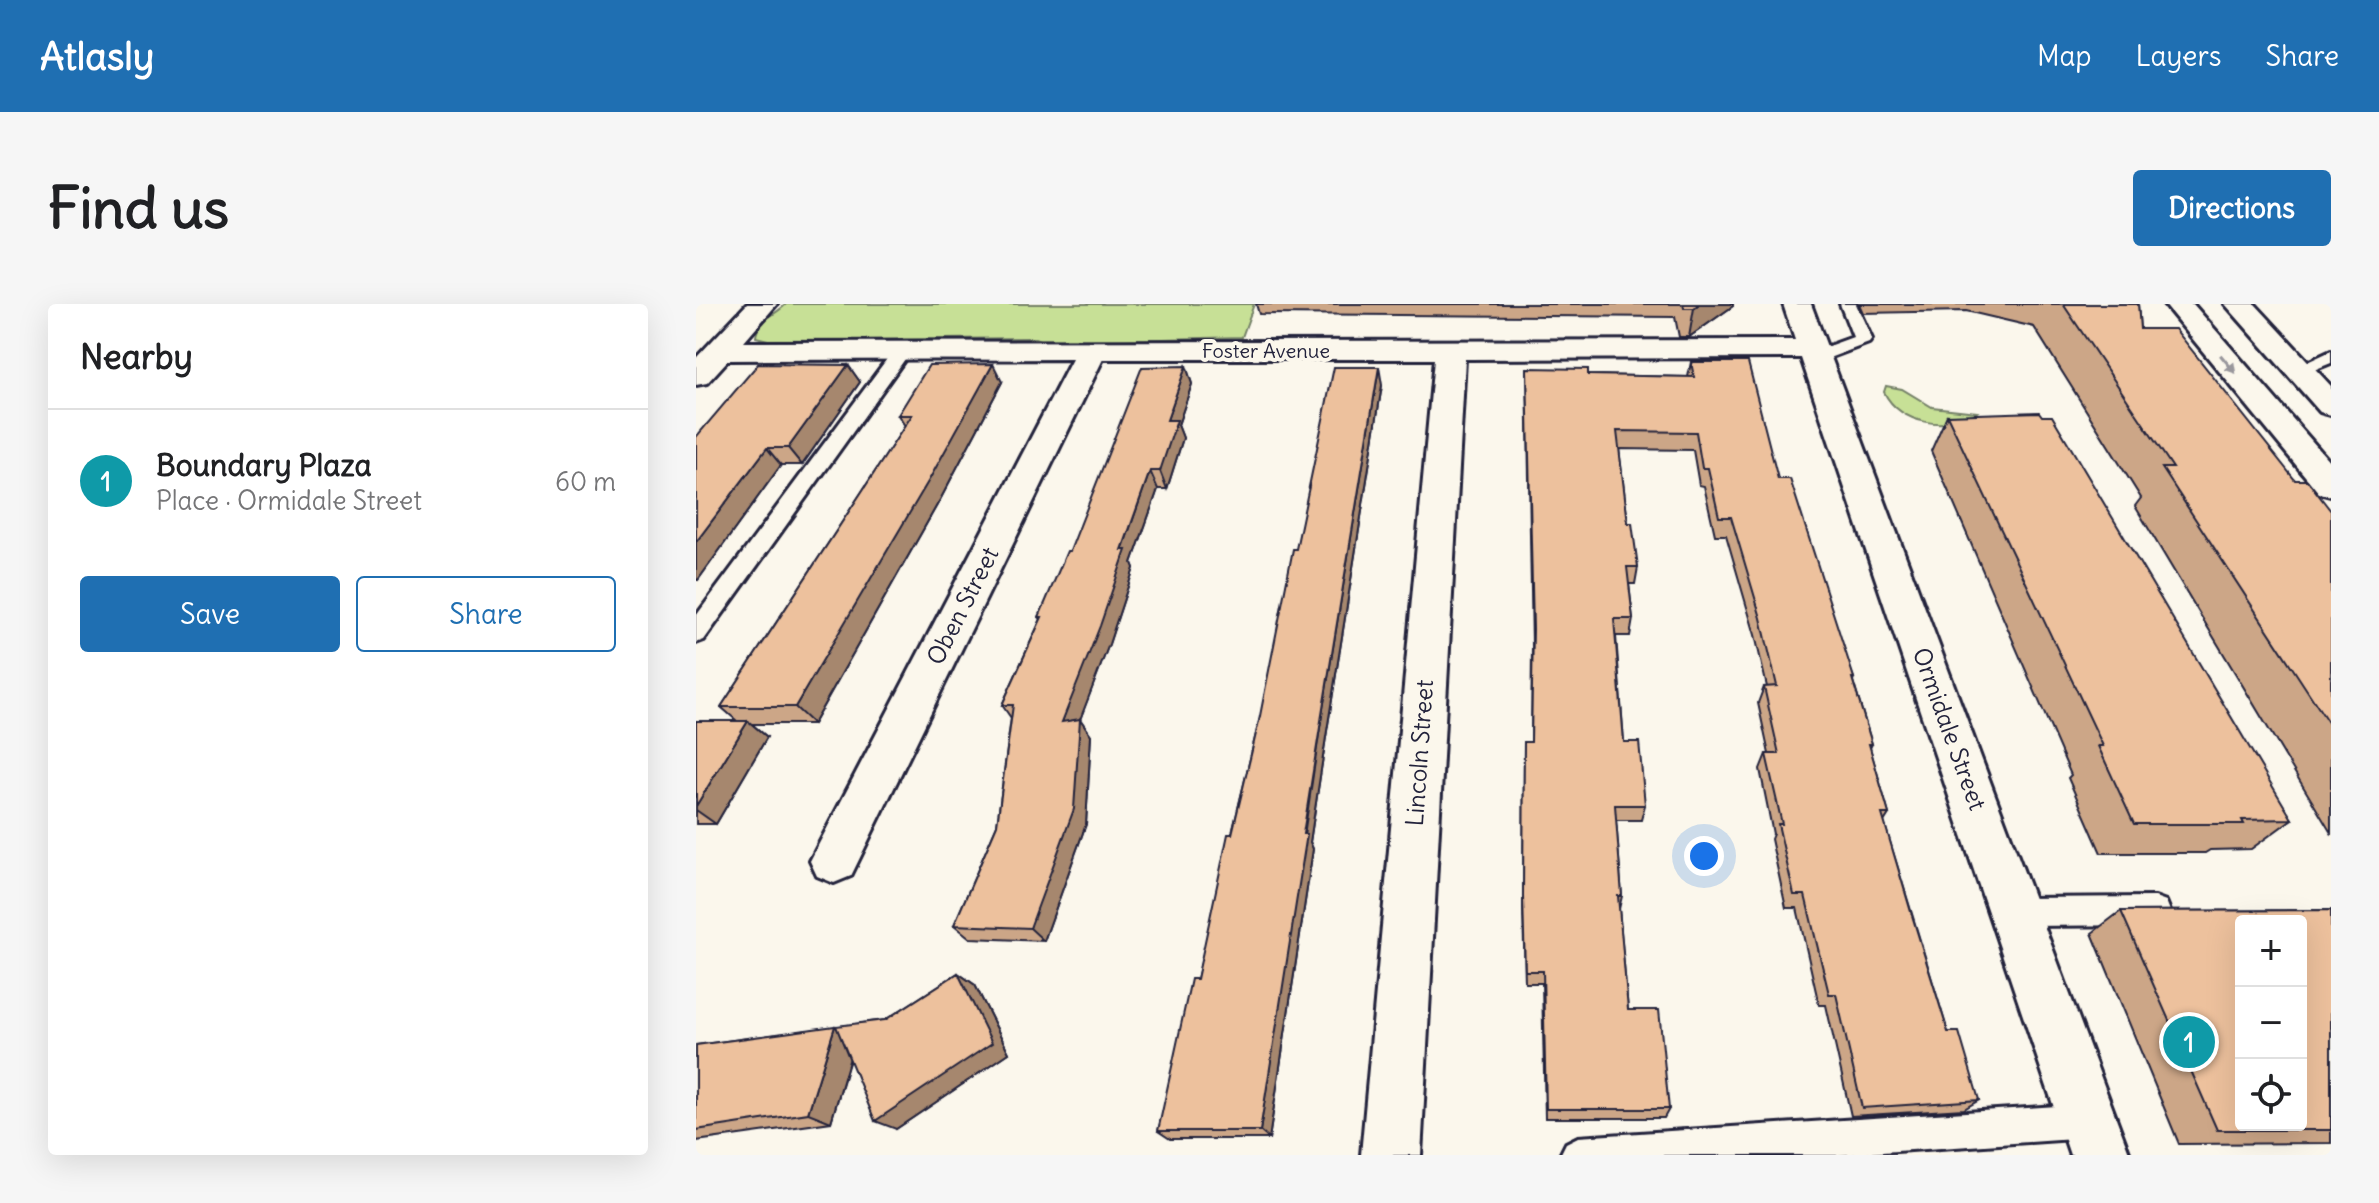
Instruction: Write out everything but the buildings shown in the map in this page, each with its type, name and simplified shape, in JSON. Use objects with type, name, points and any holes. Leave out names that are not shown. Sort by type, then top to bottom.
[{"type":"street","points":[[696,376],[763,304]]},
{"type":"street","name":"Ormidale Street","points":[[1797,304],[2094,1138]]},
{"type":"street","points":[[2178,304],[2331,485]]},
{"type":"street","points":[[2239,304],[2331,405]]},
{"type":"street","name":"Foster Avenue","points":[[720,351],[1814,353]]},
{"type":"street","name":"Oben Street","points":[[834,861],[1092,351]]},
{"type":"street","name":"Lincoln Street","points":[[1391,1155],[1450,351]]},
{"type":"lane","points":[[1814,353],[1863,339],[1848,304]]},
{"type":"lane","points":[[696,634],[901,352]]},
{"type":"lane","points":[[2299,370],[2331,356]]},
{"type":"lane","points":[[2015,912],[2179,911]]},
{"type":"lane","points":[[1578,1155],[2094,1138]]},
{"type":"green space","points":[[786,304],[1254,304],[1242,337],[1045,342],[1035,338],[772,341],[756,337],[763,322]]},
{"type":"green space","points":[[1886,386],[1902,389],[1932,407],[1977,412],[1952,422],[1926,422],[1901,412],[1891,403],[1884,392]]},
{"type":"place","name":"Boundary Plaza","points":[[2189,1042]]}]
